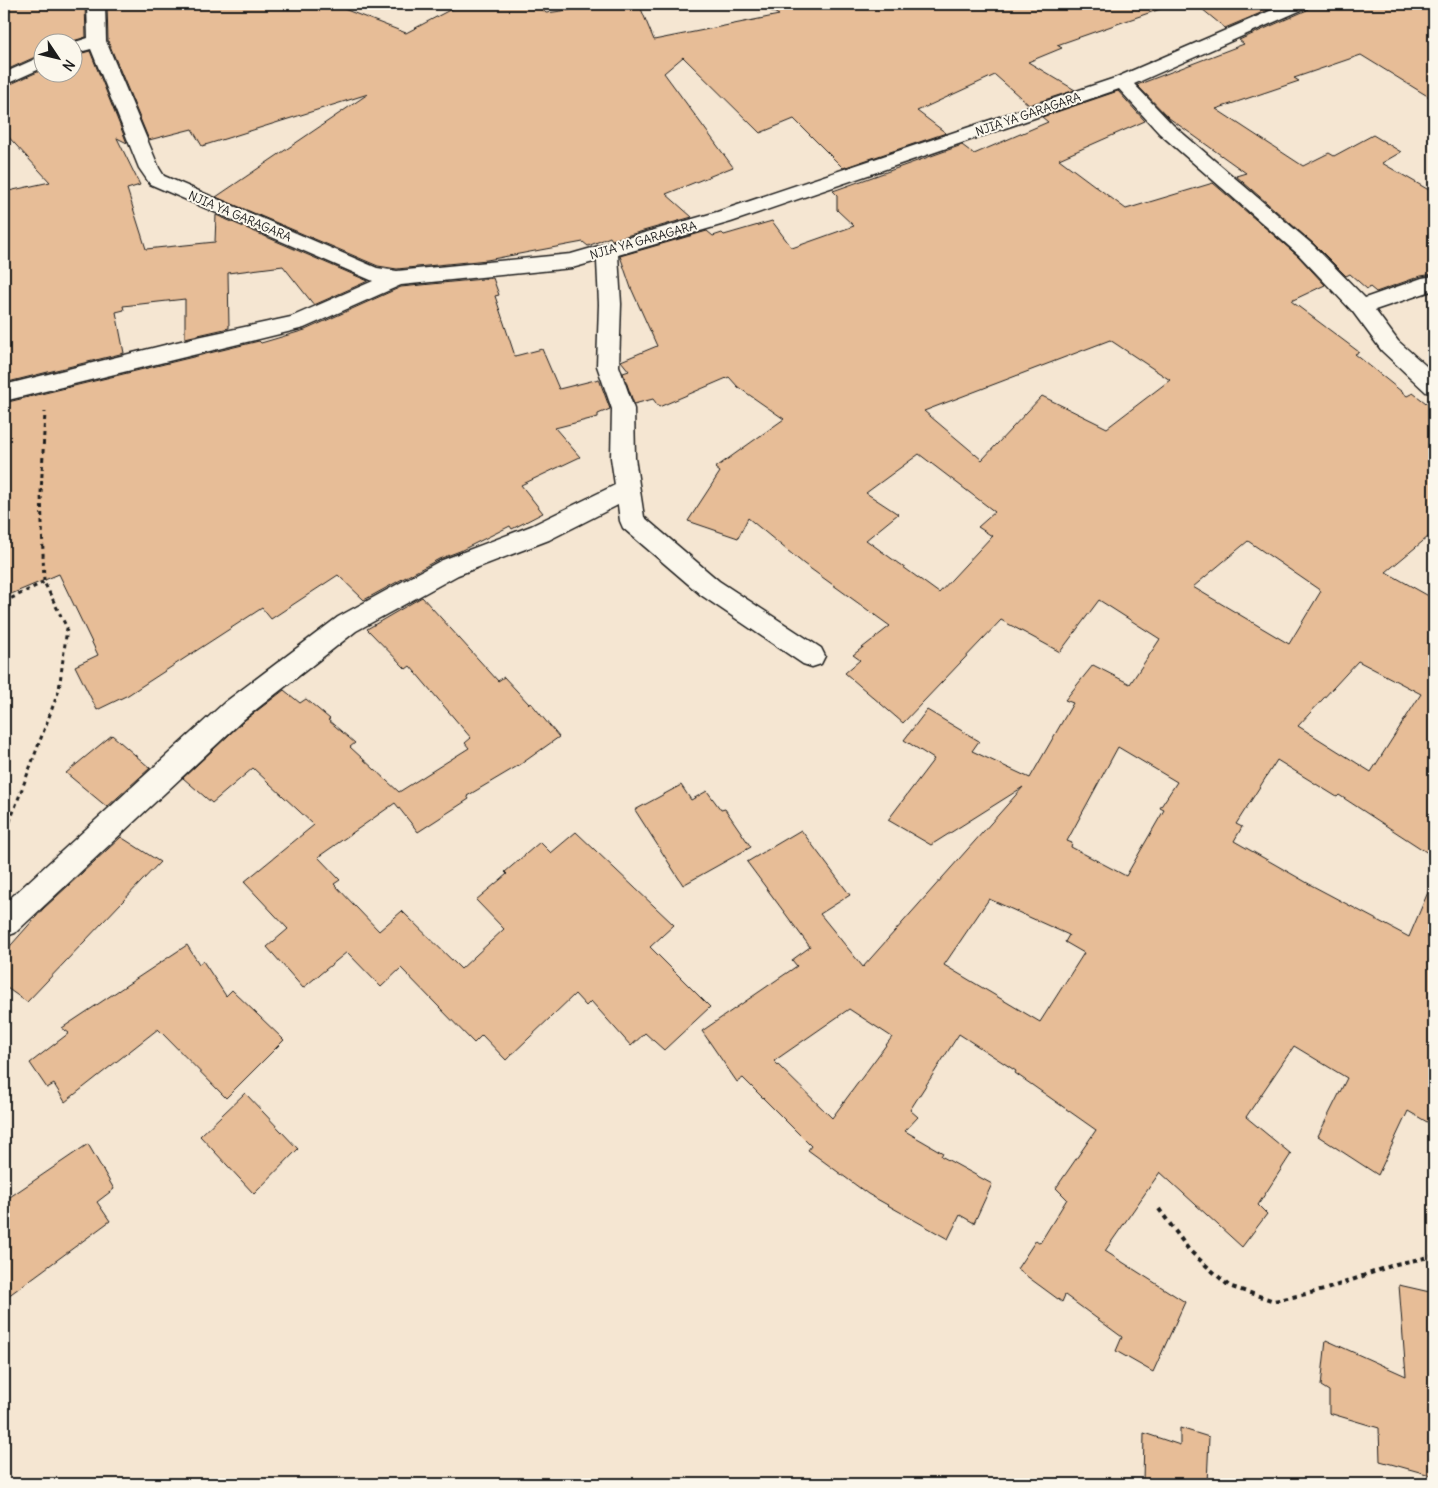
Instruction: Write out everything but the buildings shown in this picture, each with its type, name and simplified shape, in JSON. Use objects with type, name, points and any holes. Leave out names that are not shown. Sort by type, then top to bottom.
[{"type":"street","name":"NJIA YA GARAGARA","points":[[96,4],[97,41],[149,168],[157,180],[374,274],[397,278],[572,261],[724,217],[1122,82],[1300,4]]},
{"type":"street","points":[[82,46],[97,41]]},
{"type":"street","points":[[4,80],[32,66]]},
{"type":"street","points":[[1122,82],[1166,129],[1306,250],[1361,308],[1390,346],[1434,386]]},
{"type":"street","points":[[606,251],[610,304],[608,366],[623,408],[623,458],[632,521],[710,588],[812,656]]},
{"type":"street","points":[[4,393],[43,382],[296,323],[397,278]]},
{"type":"street","points":[[1361,308],[1429,283],[1434,283]]},
{"type":"street","points":[[4,923],[234,711],[347,624],[449,568],[540,532],[627,490]]},
{"type":"path","points":[[4,837],[59,690],[67,628],[44,582],[41,494],[46,414],[43,382]]},
{"type":"path","points":[[4,602],[44,582]]},
{"type":"path","points":[[1160,1209],[1189,1250],[1229,1286],[1274,1301],[1324,1290],[1396,1264],[1434,1256]]}]
